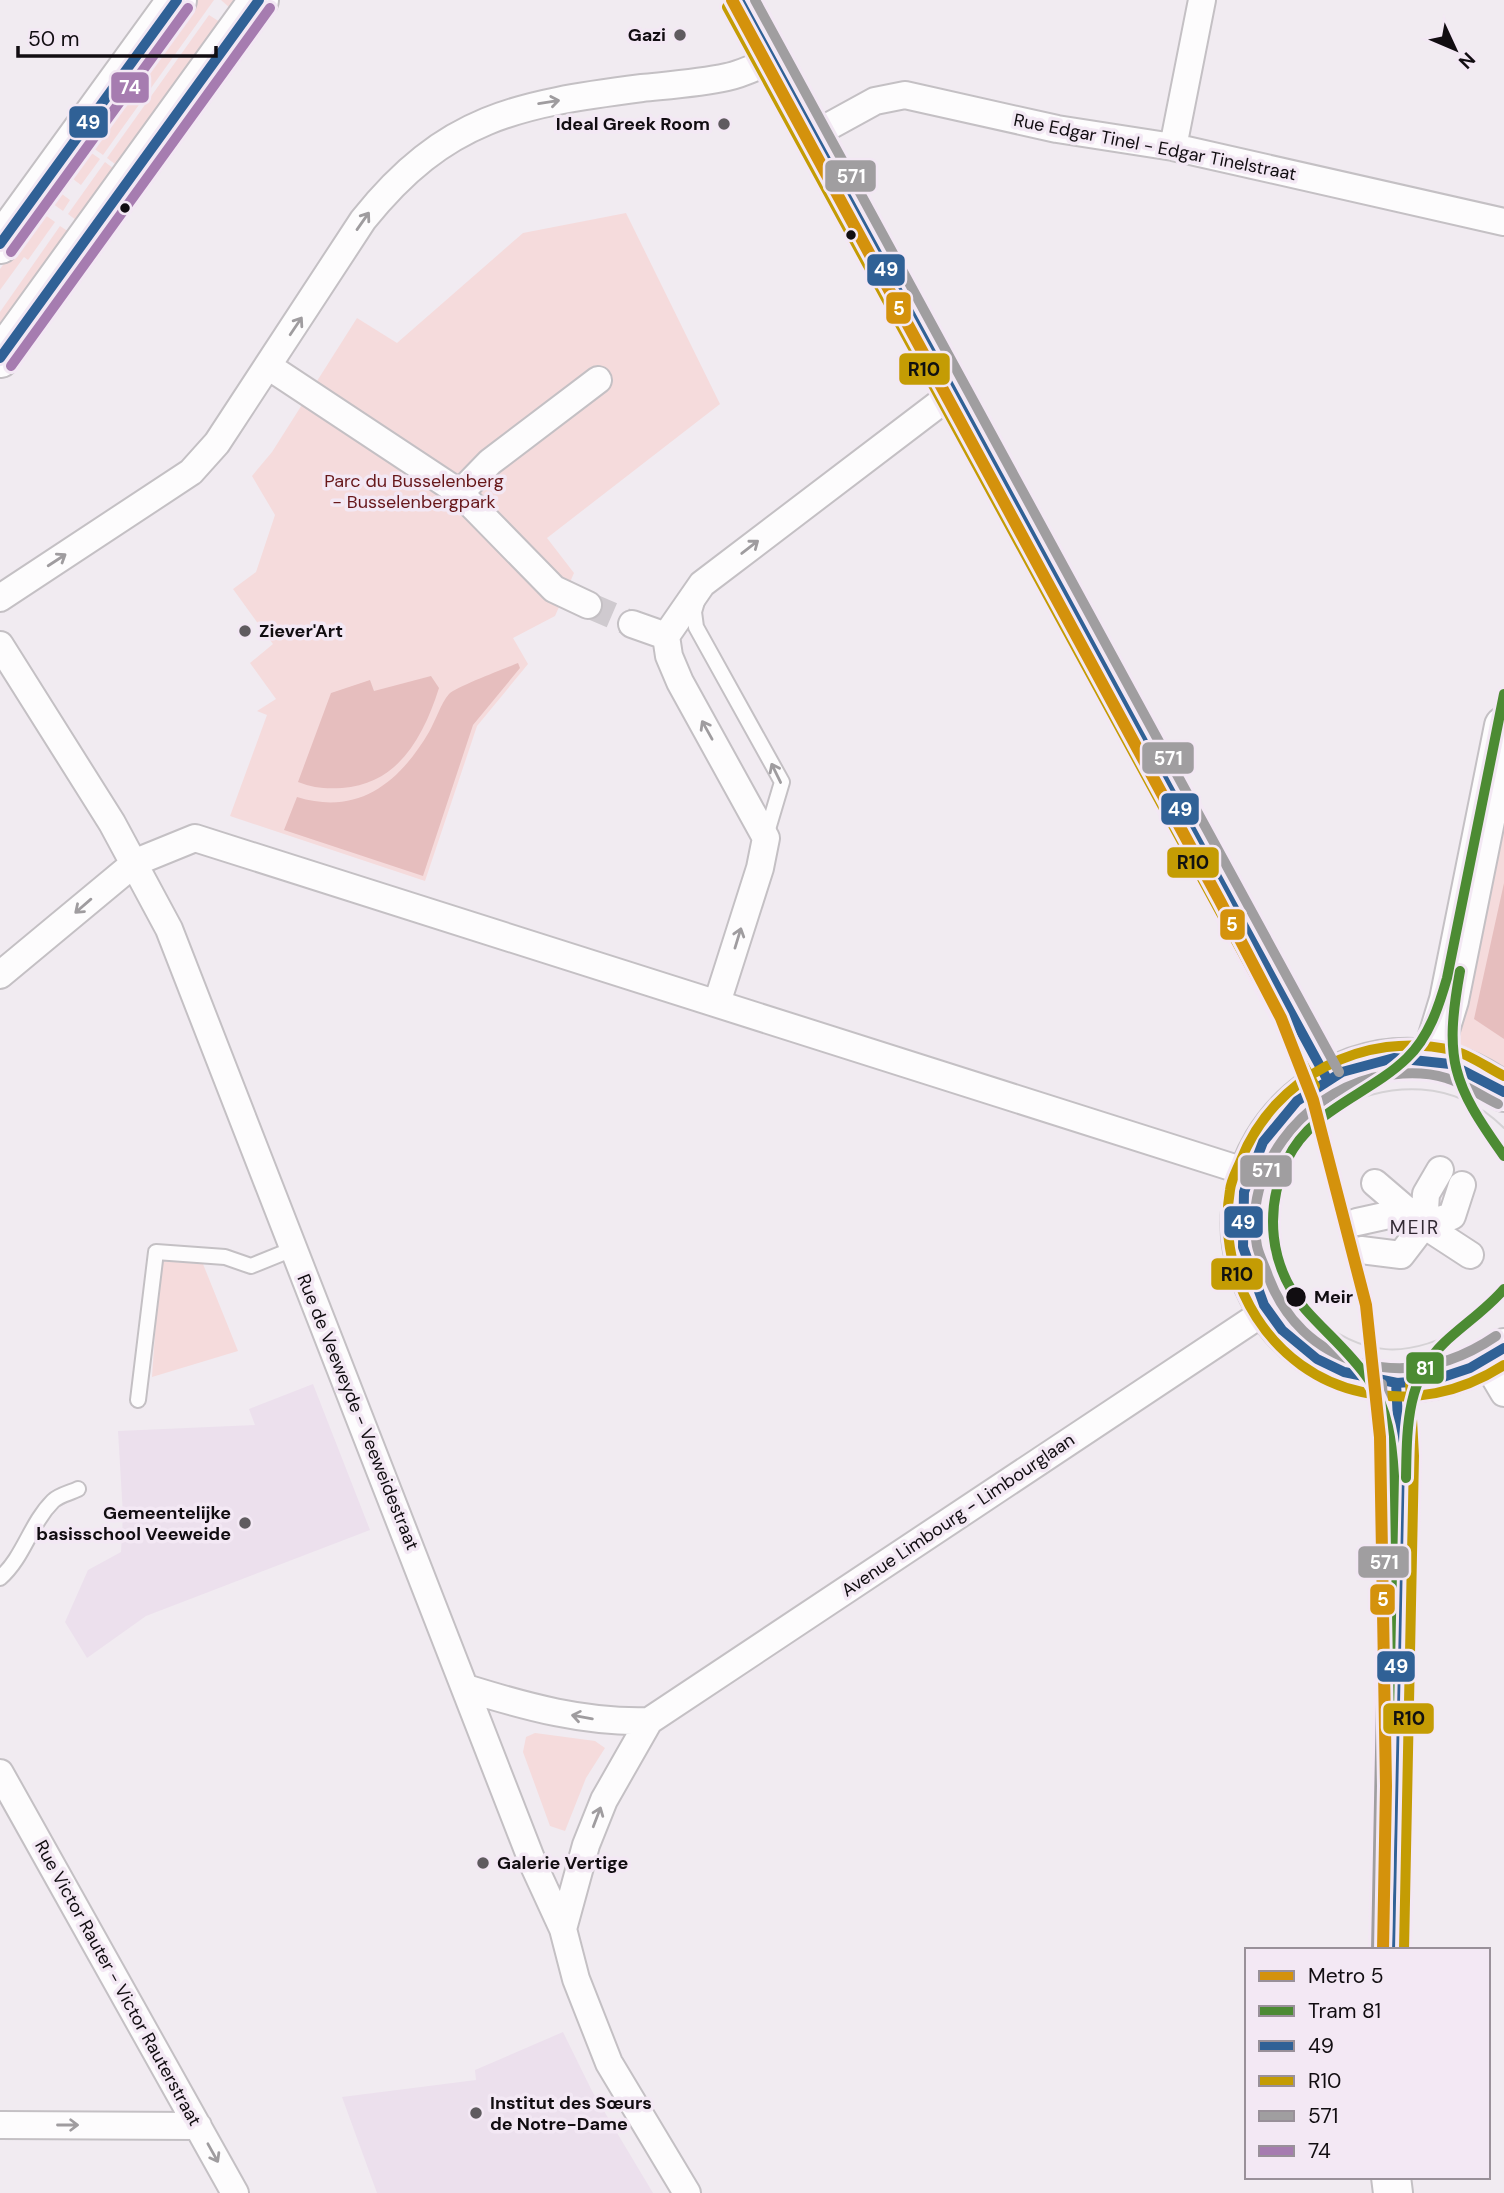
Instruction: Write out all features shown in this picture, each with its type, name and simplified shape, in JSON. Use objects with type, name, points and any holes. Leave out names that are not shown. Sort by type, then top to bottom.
[{"type":"street","points":[[0,244],[177,0]]},
{"type":"street","points":[[0,358],[258,0]]},
{"type":"street","points":[[739,0],[1327,1079]]},
{"type":"street","points":[[1173,147],[1202,0]]},
{"type":"street","points":[[0,598],[191,472],[217,443],[363,220],[389,188],[431,150],[478,122],[536,104],[730,77],[772,60]]},
{"type":"street","name":"Rue Edgar Tinel - Edgar Tinelstraat","points":[[813,135],[875,101],[905,95],[1057,129],[1173,147],[1504,222]]},
{"type":"street","points":[[268,366],[460,493],[545,581],[564,595],[588,605]]},
{"type":"street","points":[[460,493],[490,462],[598,380]]},
{"type":"street","points":[[666,636],[702,584],[953,393]]},
{"type":"street","points":[[632,624],[666,636]]},
{"type":"street","points":[[666,636],[680,682],[766,838],[760,868],[717,1003]]},
{"type":"street","name":"Rue de Veeweyde - Veeweidestraat","points":[[0,645],[136,862],[169,929],[534,1867],[563,1929],[576,1979],[609,2063],[687,2193]]},
{"type":"street","points":[[1431,1059],[1449,1000],[1504,726]]},
{"type":"street","points":[[0,975],[136,862],[195,838],[1247,1172]]},
{"type":"street","points":[[1504,1092],[1474,1073],[1431,1059],[1380,1059],[1347,1068],[1299,1100],[1260,1143],[1247,1172],[1240,1213],[1243,1254],[1256,1292],[1291,1339],[1320,1360],[1352,1375],[1396,1383],[1444,1378],[1494,1354],[1504,1393]]},
{"type":"street","points":[[1362,1250],[1401,1255],[1426,1194],[1440,1170]]},
{"type":"street","points":[[1375,1183],[1415,1218],[1470,1255]]},
{"type":"street","points":[[1357,1222],[1452,1216],[1462,1185]]},
{"type":"street","name":"Avenue Limbourg - Limbourglaan","points":[[563,1929],[586,1845],[604,1800],[649,1721],[1267,1310]]},
{"type":"street","points":[[1390,1948],[1401,1456],[1396,1383]]},
{"type":"street","points":[[466,1688],[525,1707],[608,1722],[649,1721]]},
{"type":"street","name":"Rue Victor Rauter - Victor Rauterstraat","points":[[0,1773],[235,2193]]},
{"type":"street","points":[[0,2125],[198,2126]]},
{"type":"lane","points":[[702,584],[694,612],[696,627],[782,782],[766,838]]},
{"type":"lane","points":[[138,1400],[156,1252],[225,1257],[251,1266],[293,1248]]},
{"type":"lane","points":[[0,1578],[13,1566],[33,1528],[54,1499],[78,1489]]},
{"type":"shaded area","points":[[518,663],[520,668],[473,725],[423,876],[284,830],[297,797],[319,802],[339,802],[375,791],[390,780],[417,750],[449,694]]},
{"type":"shaded area","points":[[431,676],[439,688],[433,706],[416,741],[393,768],[362,785],[342,788],[320,788],[298,782],[331,693],[370,680],[374,691]]},
{"type":"shaded area","points":[[1504,883],[1504,1039],[1474,1019]]},
{"type":"shaded area","name":"Gemeentelijke basisschool Veeweide","points":[[313,1384],[370,1530],[146,1616],[87,1658],[65,1622],[88,1570],[121,1552],[123,1515],[118,1431],[255,1425],[249,1409]]},
{"type":"shaded area","name":"Institut des Sœurs de Notre-Dame","points":[[563,2032],[592,2091],[653,2193],[377,2193],[342,2097],[476,2080],[475,2070]]},
{"type":"green space","points":[[192,0],[214,0],[103,155],[89,145]]},
{"type":"green space","points":[[221,0],[239,0],[119,167],[107,158],[209,15],[220,22],[230,8]]},
{"type":"green space","points":[[86,149],[100,159],[81,185],[69,176],[58,191],[70,200],[63,211],[49,201]]},
{"type":"green space","points":[[105,162],[117,171],[80,223],[68,214]]},
{"type":"green space","points":[[41,212],[55,222],[28,260],[24,257],[0,290],[0,269]]},
{"type":"green space","name":"Parc du Busselenberg - Busselenbergpark","points":[[626,213],[720,404],[547,538],[574,573],[555,616],[513,638],[528,664],[477,726],[425,881],[230,816],[267,715],[257,711],[276,699],[250,663],[273,644],[233,589],[256,572],[275,515],[252,476],[272,452],[357,318],[397,343],[523,233]]},
{"type":"green space","points":[[60,226],[72,234],[0,332],[0,312]]},
{"type":"green space","points":[[1504,786],[1504,1078],[1458,1049],[1456,1032]]},
{"type":"green space","points":[[160,1261],[203,1264],[238,1351],[152,1377]]},
{"type":"green space","points":[[535,1733],[595,1741],[605,1748],[586,1778],[565,1831],[550,1826],[523,1752],[526,1737]]},
{"type":"tunnel","points":[[588,605],[632,624]]},
{"type":"tram line","name":"81","points":[[1384,1948],[1394,1476],[1390,1438],[1381,1402],[1369,1380],[1293,1292],[1277,1256],[1273,1218],[1280,1179],[1297,1142],[1325,1115],[1392,1071],[1407,1058],[1415,1050],[1432,1021],[1447,978],[1504,694]]},
{"type":"tram line","name":"81","points":[[1460,971],[1453,1027],[1456,1070],[1473,1109],[1504,1156]]},
{"type":"tram line","points":[[1331,1111],[1376,1094],[1421,1090],[1465,1100],[1504,1128]]},
{"type":"tram line","name":"81","points":[[1406,1478],[1408,1423],[1422,1372],[1444,1343],[1504,1289]]},
{"type":"tram line","points":[[1476,1318],[1504,1296]]},
{"type":"tram line","points":[[1310,1313],[1348,1339],[1386,1349],[1424,1345],[1467,1326]]},
{"type":"metro line","name":"5","points":[[732,0],[1220,901],[1281,1018],[1313,1100],[1366,1305],[1380,1437],[1386,1786],[1383,1948]]},
{"type":"transit line","name":"49","points":[[0,244],[177,0]]},
{"type":"transit line","name":"49","points":[[0,358],[259,0]]},
{"type":"transit line","name":"49","points":[[739,0],[1327,1079]]},
{"type":"transit line","name":"571","points":[[755,0],[1339,1072]]},
{"type":"transit line","name":"R10","points":[[727,7],[1315,1086]]},
{"type":"transit line","name":"74","points":[[11,252],[188,8]]},
{"type":"transit line","name":"74","points":[[11,366],[270,8]]},
{"type":"transit line","name":"R10","points":[[1504,1076],[1458,1052],[1419,1046],[1387,1047],[1355,1054],[1326,1066],[1299,1083],[1276,1105],[1256,1131],[1232,1182],[1228,1224],[1232,1257],[1241,1288],[1257,1318],[1277,1343],[1301,1365],[1330,1382],[1362,1392],[1418,1396],[1471,1383],[1504,1365]]},
{"type":"transit line","name":"49","points":[[1504,1092],[1450,1064],[1394,1058],[1342,1072],[1297,1101],[1263,1142],[1244,1192],[1243,1247],[1264,1305],[1282,1330],[1317,1359],[1344,1372],[1397,1383],[1434,1380],[1470,1368],[1504,1348]]},
{"type":"transit line","name":"571","points":[[1496,1336],[1464,1354],[1414,1368],[1379,1367],[1360,1363],[1329,1350],[1303,1331],[1275,1292],[1258,1250],[1255,1218],[1259,1190],[1268,1164],[1283,1140],[1301,1119],[1322,1101],[1346,1087],[1381,1076],[1428,1074],[1452,1080],[1498,1104]]},
{"type":"transit line","name":"R10","points":[[1404,1948],[1414,1456],[1410,1382]]},
{"type":"transit line","name":"49","points":[[1390,1948],[1400,1456],[1396,1383]]},
{"type":"transit line","name":"571","points":[[1376,1948],[1386,1456],[1382,1384]]},
{"type":"place","name":"Gazi","points":[[680,35]]},
{"type":"place","name":"Ideal Greek Room","points":[[724,124]]},
{"type":"place","name":"Ziever'Art","points":[[245,631]]},
{"type":"place","name":"Meir","points":[[1296,1297]]},
{"type":"place","name":"Gemeentelijke basisschool Veeweide","points":[[245,1523]]},
{"type":"place","name":"Galerie Vertige","points":[[483,1863]]},
{"type":"place","name":"Institut des Sœurs de Notre-Dame","points":[[476,2113]]},
{"type":"district","name":"MEIR","points":[[1415,1227]]}]
